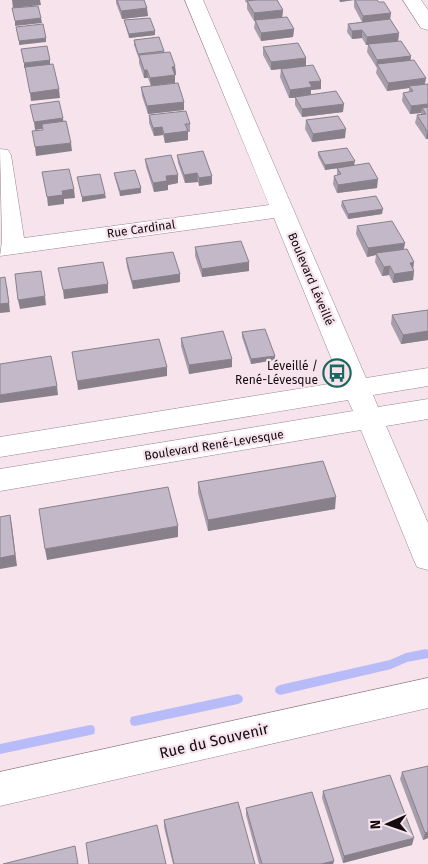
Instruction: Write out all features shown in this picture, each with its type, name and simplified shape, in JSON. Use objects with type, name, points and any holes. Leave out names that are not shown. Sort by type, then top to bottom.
[{"type":"street","name":"Boulevard Léveillé","points":[[194,0],[428,558]]},
{"type":"street","points":[[412,0],[428,24]]},
{"type":"street","points":[[0,155],[7,248]]},
{"type":"street","name":"Rue Cardinal","points":[[7,248],[282,210]]},
{"type":"street","points":[[0,447],[428,377]]},
{"type":"street","name":"Boulevard René-Levesque","points":[[0,480],[428,409]]},
{"type":"street","name":"Rue du Souvenir","points":[[0,789],[428,693]]},
{"type":"building","points":[[117,0],[144,0],[147,8],[121,11]]},
{"type":"building","points":[[277,0],[283,10],[254,13],[247,1]]},
{"type":"building","points":[[355,0],[377,0],[384,2],[391,13],[363,16]]},
{"type":"building","points":[[38,6],[41,18],[15,21],[12,8]]},
{"type":"building","points":[[287,17],[294,29],[261,33],[255,20]]},
{"type":"building","points":[[150,18],[155,31],[129,34],[124,20]]},
{"type":"building","points":[[390,19],[399,33],[367,37],[362,30],[352,31],[348,24]]},
{"type":"building","points":[[43,24],[46,38],[19,41],[16,27]]},
{"type":"building","points":[[159,37],[164,51],[138,54],[134,40]]},
{"type":"building","points":[[401,41],[411,56],[377,60],[368,44]]},
{"type":"building","points":[[298,43],[306,58],[271,62],[263,47]]},
{"type":"building","points":[[47,46],[50,60],[24,63],[21,49]]},
{"type":"building","points":[[170,52],[175,66],[172,67],[175,75],[150,78],[147,70],[144,70],[139,55]]},
{"type":"building","points":[[414,60],[426,78],[388,83],[377,64]]},
{"type":"building","points":[[53,64],[59,89],[30,93],[25,67]]},
{"type":"building","points":[[313,65],[321,81],[309,82],[312,87],[290,90],[281,69]]},
{"type":"building","points":[[178,83],[184,102],[147,106],[141,87]]},
{"type":"building","points":[[428,84],[428,104],[411,106],[403,93],[413,91],[409,86]]},
{"type":"building","points":[[336,91],[344,104],[302,109],[295,97]]},
{"type":"building","points":[[59,101],[63,118],[34,122],[30,105]]},
{"type":"building","points":[[428,107],[427,131],[417,115],[426,114],[422,108]]},
{"type":"building","points":[[186,111],[190,124],[185,124],[188,131],[164,134],[162,127],[153,128],[149,115]]},
{"type":"building","points":[[338,116],[346,129],[313,134],[306,120]]},
{"type":"building","points":[[66,121],[71,143],[35,147],[32,131],[43,130],[42,124]]},
{"type":"building","points":[[347,148],[355,161],[325,165],[318,152]]},
{"type":"building","points":[[203,151],[212,176],[199,178],[197,173],[184,175],[177,155]]},
{"type":"building","points":[[171,155],[178,175],[166,176],[167,181],[153,183],[145,159]]},
{"type":"building","points":[[369,163],[378,179],[338,185],[334,176],[341,174],[337,168]]},
{"type":"building","points":[[69,169],[74,189],[62,191],[63,195],[47,197],[42,172]]},
{"type":"building","points":[[135,170],[141,188],[120,191],[114,173]]},
{"type":"building","points":[[100,174],[105,194],[82,197],[77,177]]},
{"type":"building","points":[[376,196],[383,209],[348,214],[342,201]]},
{"type":"building","points":[[392,221],[405,243],[368,248],[357,226]]},
{"type":"building","points":[[241,241],[249,262],[202,269],[195,247]]},
{"type":"building","points":[[407,249],[414,262],[410,263],[414,271],[394,274],[390,266],[384,267],[376,253]]},
{"type":"building","points":[[173,252],[180,274],[132,281],[126,258]]},
{"type":"building","points":[[103,262],[108,284],[63,290],[58,268]]},
{"type":"building","points":[[41,271],[45,296],[18,300],[15,274]]},
{"type":"building","points":[[5,277],[9,303],[0,304],[0,278]]},
{"type":"building","points":[[428,310],[428,331],[403,335],[392,315]]},
{"type":"building","points":[[265,329],[275,356],[251,359],[242,332]]},
{"type":"building","points":[[223,331],[232,359],[189,365],[181,338]]},
{"type":"building","points":[[159,339],[167,367],[77,381],[72,352]]},
{"type":"building","points":[[51,356],[57,386],[0,395],[0,364]]},
{"type":"building","points":[[323,461],[336,497],[208,520],[198,482]]},
{"type":"building","points":[[168,487],[178,526],[45,549],[39,509]]},
{"type":"building","points":[[10,515],[15,555],[0,558],[0,517]]},
{"type":"building","points":[[428,766],[428,832],[425,833],[402,772]]},
{"type":"building","points":[[390,775],[414,838],[344,856],[323,791]]},
{"type":"building","points":[[312,792],[334,861],[321,864],[262,864],[246,808]]},
{"type":"building","points":[[238,802],[255,864],[174,864],[164,820]]},
{"type":"building","points":[[157,825],[166,864],[89,864],[86,843]]},
{"type":"building","points":[[75,846],[78,864],[3,864]]},
{"type":"waterway","points":[[280,690],[426,654]]},
{"type":"waterway","points":[[135,721],[238,699]]},
{"type":"waterway","points":[[0,749],[90,730]]},
{"type":"place","name":"Léveillé / René-Lévesque","points":[[337,373]]}]
